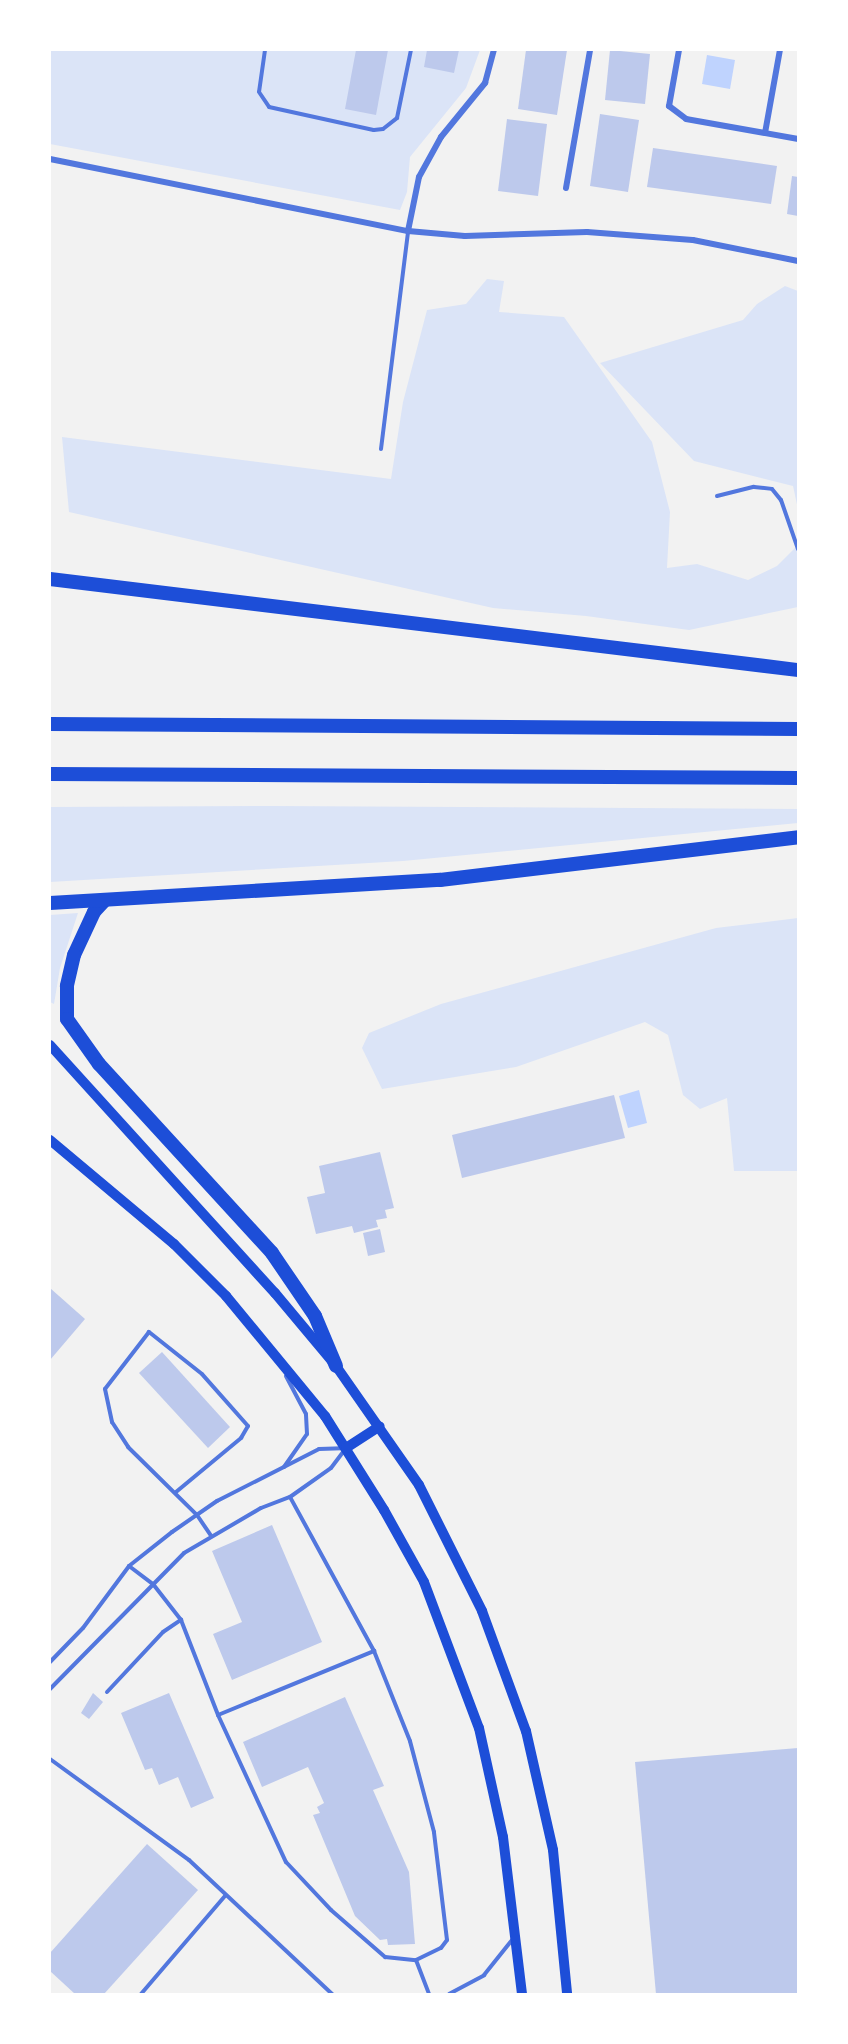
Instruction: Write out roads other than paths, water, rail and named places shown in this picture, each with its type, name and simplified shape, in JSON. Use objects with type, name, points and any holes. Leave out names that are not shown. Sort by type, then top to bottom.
[{"type":"highway","points":[[50,579],[798,670]]},
{"type":"highway","points":[[50,724],[798,729]]},
{"type":"highway","points":[[50,774],[798,778]]},
{"type":"highway","points":[[50,903],[440,880],[798,837]]},
{"type":"highway","points":[[105,900],[94,912],[74,955],[67,986],[67,1019],[99,1064],[272,1253],[315,1316],[336,1366]]},
{"type":"main road","points":[[50,1045],[275,1293],[336,1366],[380,1425],[419,1485],[482,1611],[526,1731],[554,1850],[567,1995]]},
{"type":"main road","points":[[50,1140],[166,1237],[226,1296],[298,1380],[346,1448],[424,1582],[456,1659],[492,1783],[503,1837],[522,1995]]},
{"type":"main road","points":[[346,1448],[380,1425]]},
{"type":"street","points":[[408,231],[419,177],[441,137],[485,83],[494,50]]},
{"type":"street","points":[[566,188],[590,50]]},
{"type":"street","points":[[679,50],[669,106],[686,119],[798,139]]},
{"type":"street","points":[[765,133],[780,50]]},
{"type":"street","points":[[50,159],[408,231],[465,236],[587,232],[693,240],[798,261]]},
{"type":"lane","points":[[265,50],[259,92],[269,107],[374,130],[383,129],[397,118],[411,50]]},
{"type":"lane","points":[[381,449],[408,231]]},
{"type":"lane","points":[[717,496],[754,487],[772,489],[781,500],[798,549]]},
{"type":"lane","points":[[226,1296],[284,1373],[306,1414],[307,1434],[283,1468]]},
{"type":"lane","points":[[176,1492],[241,1438],[248,1426],[202,1374],[149,1332],[105,1389],[112,1422],[128,1447],[176,1492],[197,1515],[211,1536]]},
{"type":"lane","points":[[50,1662],[83,1628],[129,1566],[197,1515],[319,1449],[346,1448]]},
{"type":"lane","points":[[50,1689],[184,1553],[261,1508],[290,1497],[331,1468],[346,1448]]},
{"type":"lane","points":[[129,1566],[153,1584],[181,1620],[218,1715],[286,1862],[331,1910],[385,1957],[416,1960],[441,1948],[447,1940],[446,1911],[434,1832],[410,1741],[374,1651],[290,1497]]},
{"type":"lane","points":[[107,1692],[164,1632],[181,1620]]},
{"type":"lane","points":[[218,1715],[374,1651]]},
{"type":"lane","points":[[50,1759],[189,1860],[332,1995]]},
{"type":"lane","points":[[141,1995],[226,1895]]},
{"type":"lane","points":[[449,1995],[484,1975],[515,1937]]},
{"type":"lane","points":[[416,1960],[429,1995]]},
{"type":"water","points":[[707,55],[735,60],[730,89],[702,84]]},
{"type":"water","points":[[639,1090],[647,1123],[628,1128],[619,1096]]}]
